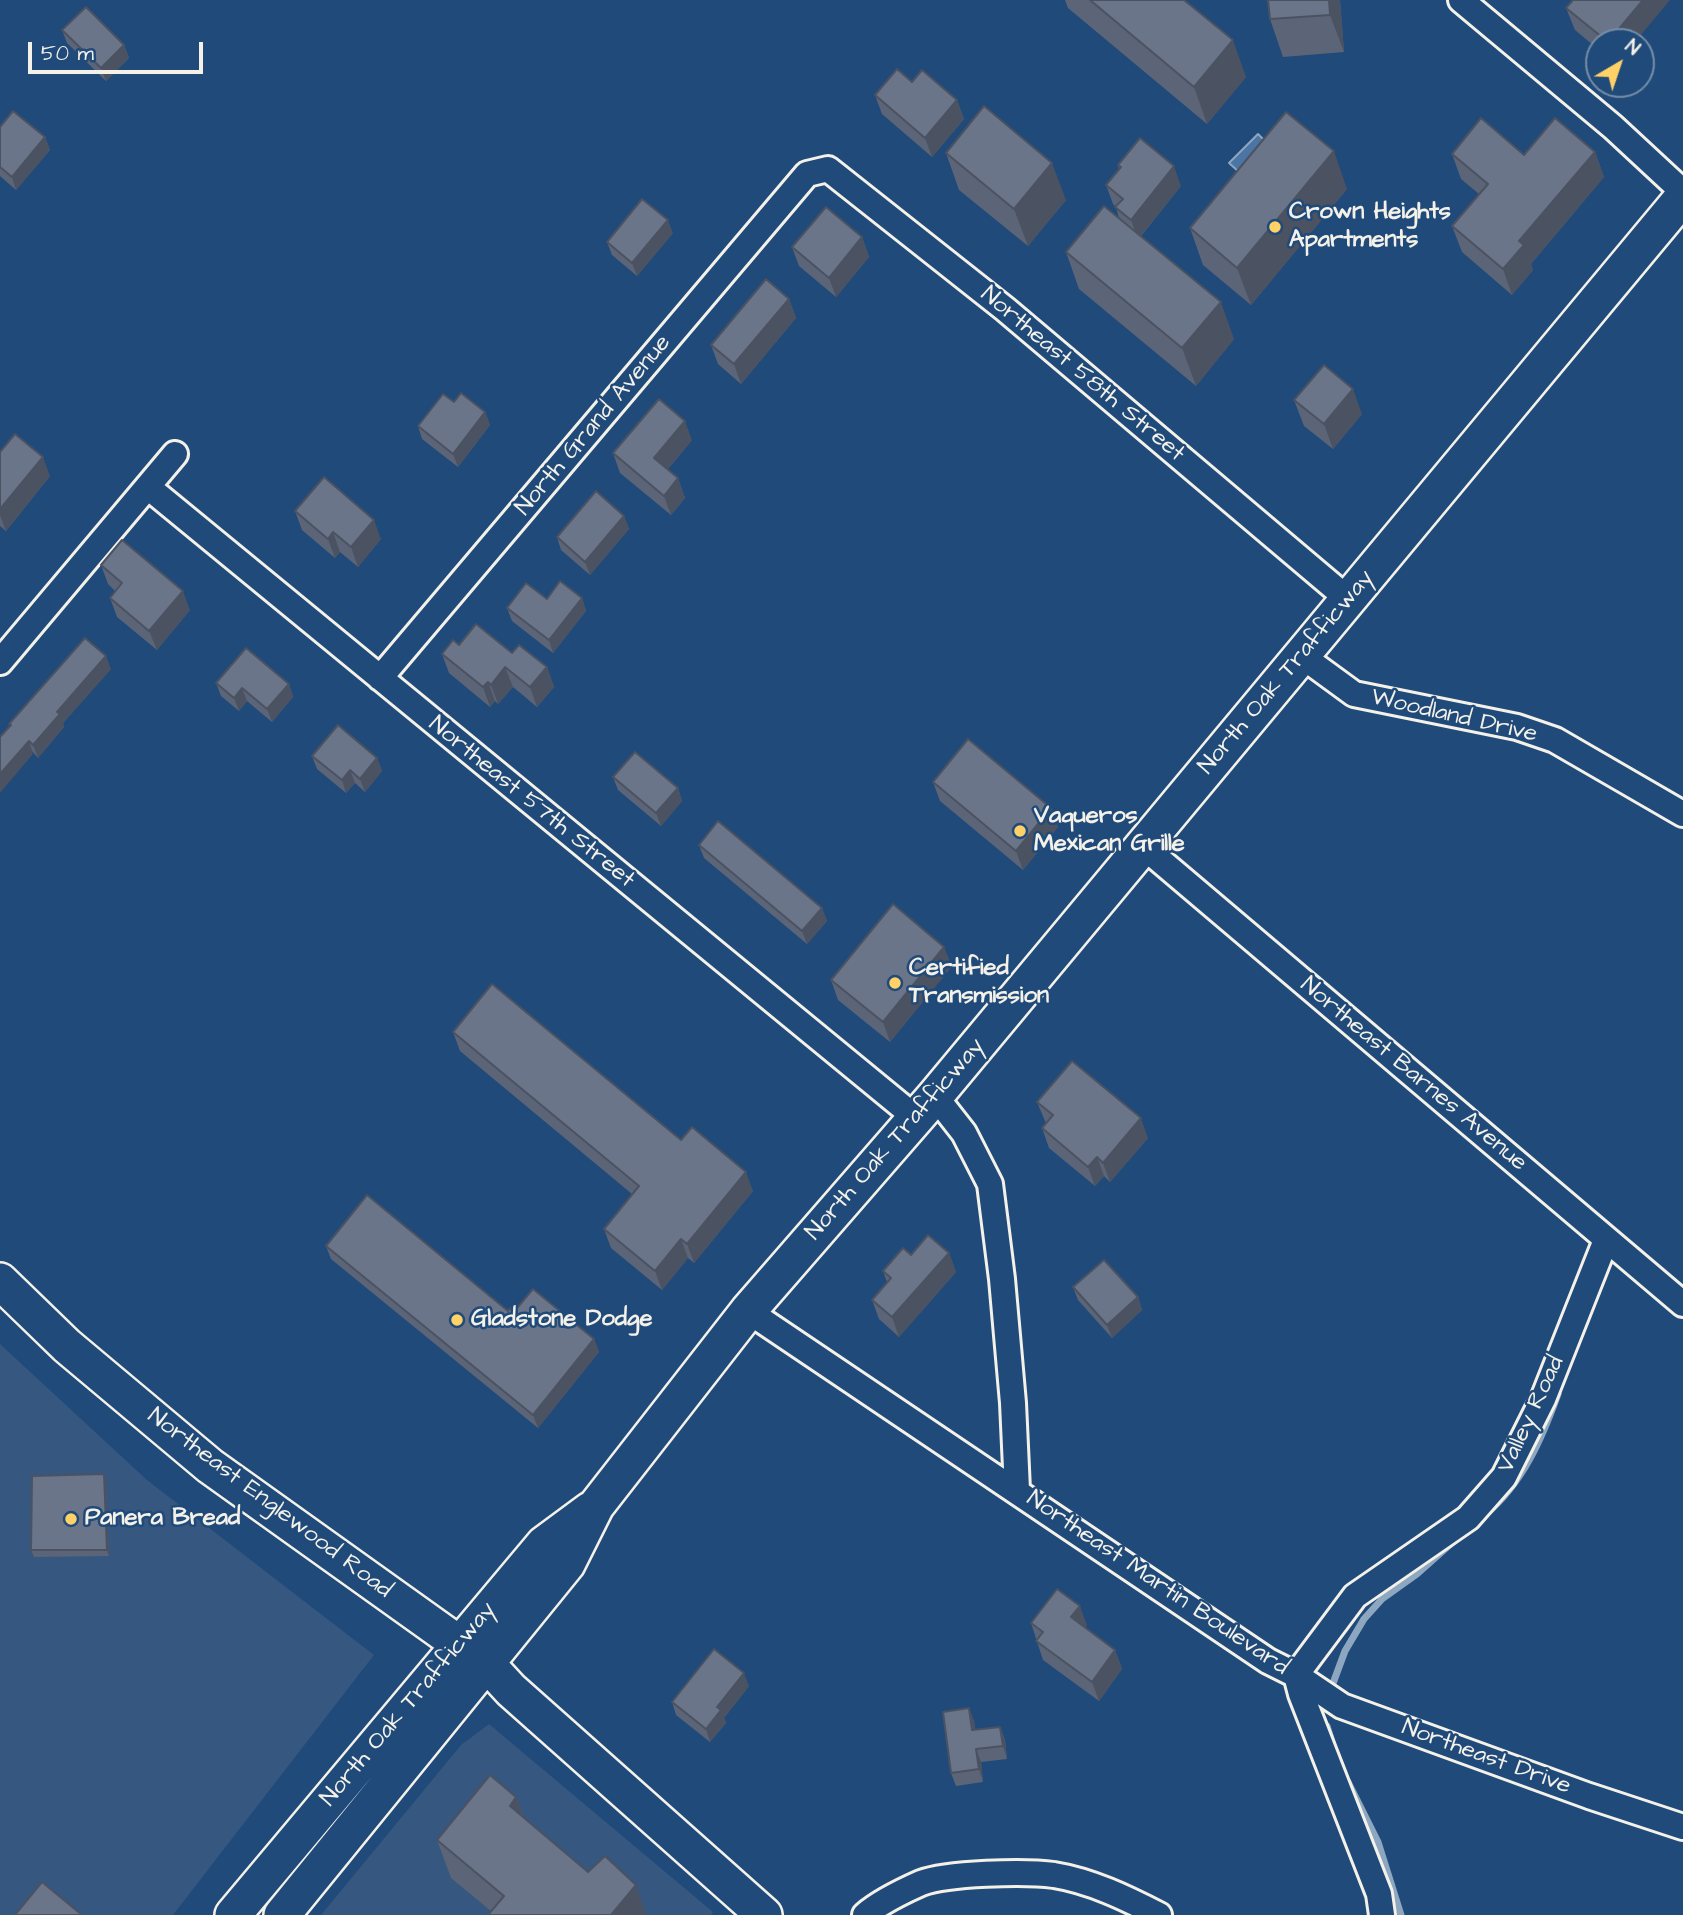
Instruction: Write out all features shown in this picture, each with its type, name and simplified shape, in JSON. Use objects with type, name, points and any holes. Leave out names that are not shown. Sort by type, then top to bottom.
[{"type":"main road","name":"North Oak Trafficway","points":[[282,1915],[473,1654],[544,1544],[596,1506],[748,1311],[925,1107],[1683,195]]},
{"type":"main road","name":"Northeast Englewood Road","points":[[0,1281],[67,1346],[210,1466],[473,1654],[764,1915]]},
{"type":"main road","name":"North Oak Trafficway","points":[[233,1915],[473,1654]]},
{"type":"street","points":[[1461,0],[1613,127],[1683,195]]},
{"type":"street","name":"Northeast 58th Street","points":[[807,174],[828,169],[1005,309],[1349,600]]},
{"type":"street","name":"North Grand Avenue","points":[[380,678],[807,174]]},
{"type":"street","points":[[0,662],[175,454]]},
{"type":"street","name":"Northeast 57th Street","points":[[148,487],[380,678],[925,1107]]},
{"type":"street","name":"Woodland Drive","points":[[1302,656],[1354,694],[1517,727],[1555,740],[1683,814]]},
{"type":"street","name":"Northeast Barnes Avenue","points":[[1143,846],[1683,1304]]},
{"type":"street","name":"Northeast Martin Boulevard","points":[[925,1107],[964,1133],[990,1184],[1006,1320],[1017,1490]]},
{"type":"street","name":"Valley Road","points":[[1296,1675],[1355,1596],[1468,1518],[1504,1477],[1543,1399],[1606,1240]]},
{"type":"street","name":"Northeast Martin Boulevard","points":[[748,1311],[1268,1661],[1296,1675],[1379,1894],[1382,1915]]},
{"type":"street","name":"Northeast Drive","points":[[1296,1675],[1342,1706],[1589,1796],[1683,1827]]},
{"type":"street","points":[[865,1915],[923,1882],[1002,1874],[1054,1875],[1098,1887],[1158,1915]]},
{"type":"shaded area","points":[[1258,134],[1267,143],[1239,172],[1229,163]]},
{"type":"shaded area","points":[[0,1344],[147,1480],[374,1655],[173,1915],[0,1915]]},
{"type":"shaded area","points":[[489,1724],[713,1912],[711,1915],[321,1915],[461,1745]]},
{"type":"building","points":[[1090,0],[1184,0],[1233,40],[1194,87]]},
{"type":"building","points":[[1268,0],[1329,0],[1330,15],[1270,19]]},
{"type":"building","points":[[1573,0],[1643,0],[1620,28],[1591,28],[1566,8]]},
{"type":"building","points":[[86,7],[124,45],[101,68],[62,30]]},
{"type":"building","points":[[897,69],[912,82],[922,70],[957,100],[925,138],[875,95]]},
{"type":"building","points":[[984,106],[1052,163],[1014,209],[946,153]]},
{"type":"building","points":[[13,111],[45,137],[12,177],[0,167],[0,127]]},
{"type":"building","points":[[1286,112],[1334,151],[1237,268],[1190,228]]},
{"type":"building","points":[[1481,118],[1524,155],[1555,118],[1595,152],[1519,241],[1524,245],[1503,269],[1452,226],[1488,184],[1452,154]]},
{"type":"building","points":[[1140,138],[1174,166],[1131,220],[1115,207],[1123,199],[1106,185]]},
{"type":"building","points":[[642,199],[668,220],[632,263],[607,242]]},
{"type":"building","points":[[1104,206],[1221,302],[1182,348],[1066,252]]},
{"type":"building","points":[[826,207],[862,237],[829,278],[792,247]]},
{"type":"building","points":[[766,279],[789,299],[734,364],[711,345]]},
{"type":"building","points":[[1324,365],[1353,389],[1324,424],[1294,400]]},
{"type":"building","points":[[461,393],[485,412],[453,454],[418,426],[443,394],[454,402]]},
{"type":"building","points":[[659,399],[685,421],[654,458],[678,478],[664,496],[613,453]]},
{"type":"building","points":[[15,434],[43,457],[0,509],[0,452]]},
{"type":"building","points":[[324,477],[374,520],[351,547],[333,532],[328,539],[295,511]]},
{"type":"building","points":[[596,491],[624,516],[585,562],[557,537]]},
{"type":"building","points":[[122,540],[183,591],[149,631],[110,598],[122,583],[101,565]]},
{"type":"building","points":[[560,581],[582,598],[549,640],[507,608],[526,583],[547,599]]},
{"type":"building","points":[[476,624],[512,653],[519,645],[547,667],[530,687],[505,667],[491,685],[488,682],[483,687],[442,654],[453,640],[459,645]]},
{"type":"building","points":[[85,638],[106,656],[57,712],[60,714],[33,745],[29,741],[0,774],[0,737]]},
{"type":"building","points":[[246,648],[289,684],[267,709],[242,688],[234,698],[216,683]]},
{"type":"building","points":[[338,725],[377,758],[360,779],[350,770],[342,780],[312,756]]},
{"type":"building","points":[[968,739],[1051,808],[1016,851],[933,782]]},
{"type":"building","points":[[635,752],[678,788],[656,813],[613,777]]},
{"type":"building","points":[[718,821],[822,908],[802,931],[699,845]]},
{"type":"building","name":"Certified Transmission","points":[[893,904],[944,947],[883,1022],[831,980]]},
{"type":"building","points":[[492,984],[681,1140],[692,1127],[746,1172],[687,1244],[681,1239],[655,1271],[604,1229],[639,1186],[453,1032]]},
{"type":"building","points":[[1072,1061],[1141,1118],[1103,1163],[1097,1157],[1088,1167],[1042,1128],[1053,1115],[1037,1102]]},
{"type":"building","name":"Gladstone Dodge","points":[[367,1195],[508,1311],[513,1305],[517,1308],[533,1289],[594,1339],[533,1415],[326,1246]]},
{"type":"building","points":[[928,1235],[949,1253],[892,1317],[872,1300],[891,1278],[883,1271],[903,1248],[911,1255]]},
{"type":"building","points":[[1104,1260],[1138,1297],[1107,1325],[1073,1287]]},
{"type":"building","name":"Panera Bread","points":[[104,1474],[107,1550],[31,1550],[32,1476]]},
{"type":"building","points":[[1057,1589],[1080,1606],[1071,1617],[1115,1650],[1092,1682],[1036,1641],[1043,1632],[1031,1623]]},
{"type":"building","points":[[714,1649],[744,1673],[717,1707],[721,1710],[706,1729],[672,1702]]},
{"type":"building","points":[[969,1708],[972,1730],[1000,1727],[1003,1746],[976,1749],[979,1769],[951,1773],[943,1712]]},
{"type":"building","points":[[490,1775],[516,1797],[510,1806],[588,1872],[605,1856],[636,1885],[611,1915],[488,1915],[504,1896],[437,1840]]},
{"type":"building","points":[[42,1882],[82,1915],[15,1915]]},
{"type":"waterway","points":[[1486,1514],[1521,1474],[1538,1443],[1558,1394]]},
{"type":"waterway","points":[[1332,1686],[1345,1651],[1364,1619],[1382,1599],[1417,1574],[1453,1542]]},
{"type":"waterway","points":[[1327,1726],[1332,1742]]},
{"type":"waterway","points":[[1348,1782],[1378,1842],[1401,1915]]},
{"type":"place","name":"Crown Heights Apartments","points":[[1275,227]]},
{"type":"place","name":"Vaqueros Mexican Grille","points":[[1020,831]]},
{"type":"place","name":"Certified Transmission","points":[[895,983]]},
{"type":"place","name":"Gladstone Dodge","points":[[457,1320]]},
{"type":"place","name":"Panera Bread","points":[[71,1519]]}]
